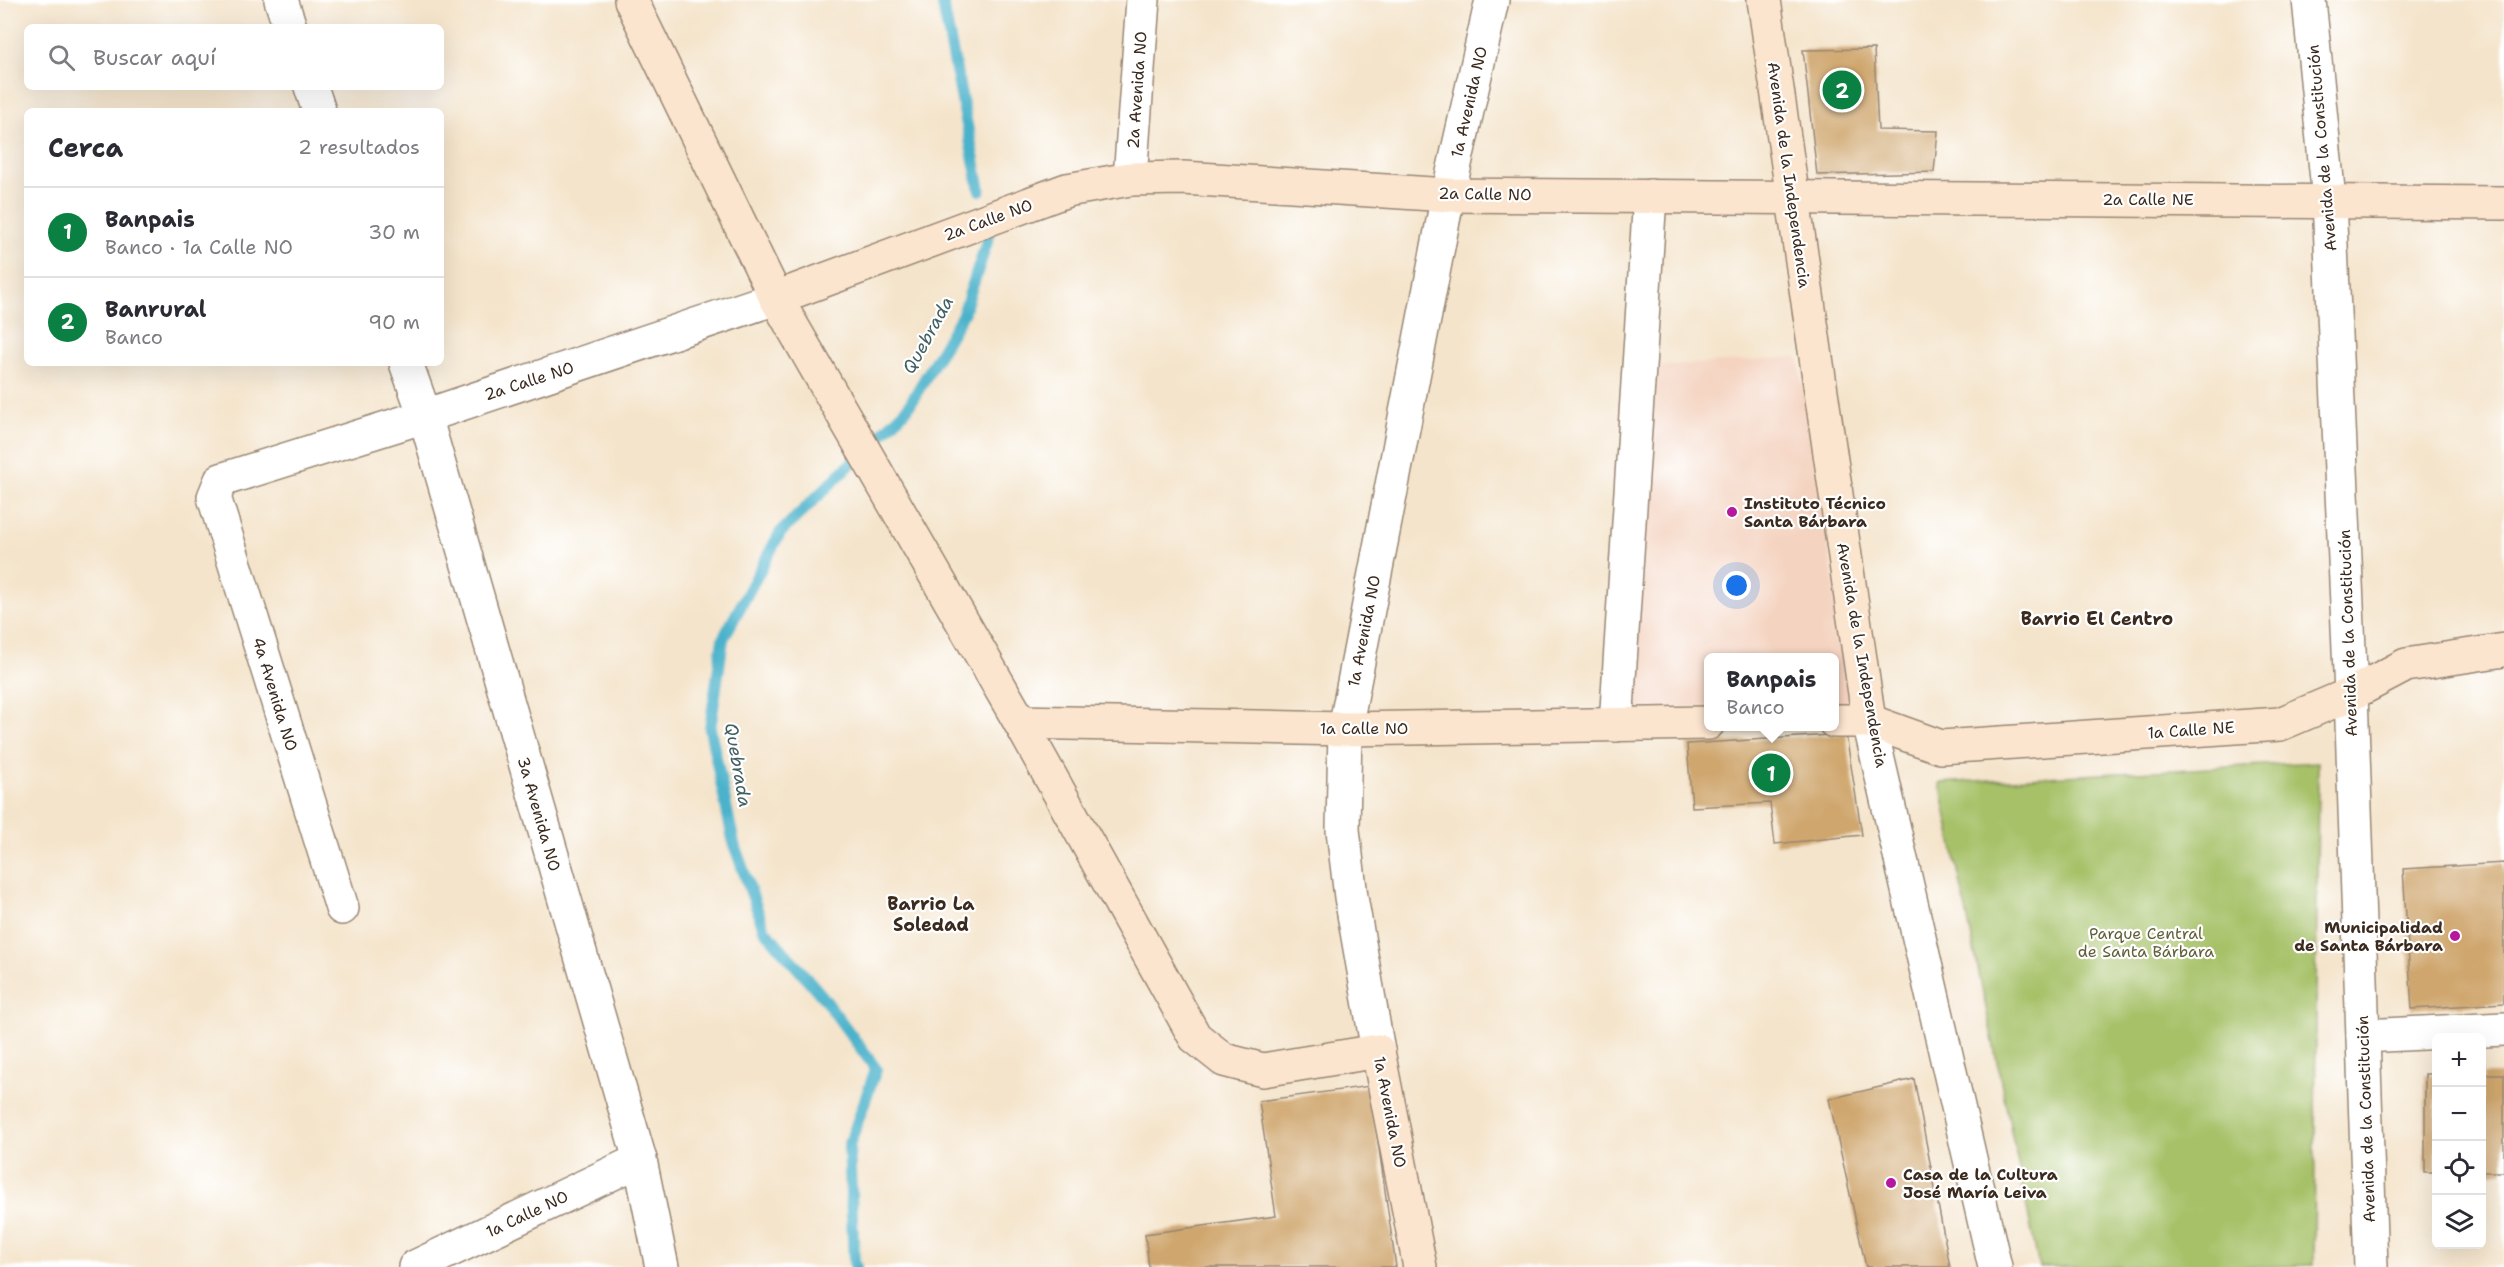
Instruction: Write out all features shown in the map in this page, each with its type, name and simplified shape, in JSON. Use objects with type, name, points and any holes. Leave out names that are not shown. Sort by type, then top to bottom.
[{"type":"street","points":[[281,0],[289,24]]},
{"type":"street","points":[[631,0],[776,298],[1020,722],[1195,1037],[1224,1060],[1263,1070],[1378,1051]]},
{"type":"street","name":"2a Avenida NO","points":[[1131,179],[1143,0]]},
{"type":"street","name":"1a Avenida NO","points":[[1420,1267],[1351,897],[1342,830],[1345,729],[1448,195],[1492,0]]},
{"type":"street","name":"Avenida de la Independencia","points":[[1764,0],[1791,198],[1869,721],[1995,1267]]},
{"type":"street","name":"Avenida de la Constitución","points":[[2309,0],[2329,200],[2351,694],[2371,1267]]},
{"type":"street","points":[[312,90],[318,108]]},
{"type":"street","name":"2a Calle NO","points":[[220,480],[424,416],[776,298],[1067,190],[1131,179],[1183,178],[1448,195],[1791,198]]},
{"type":"street","points":[[1616,725],[1650,196]]},
{"type":"street","name":"2a Calle NE","points":[[1791,198],[2504,203]]},
{"type":"street","name":"3a Avenida NO","points":[[407,366],[424,416],[640,1160],[662,1267]]},
{"type":"street","name":"4a Avenida NO","points":[[220,480],[214,497],[342,908]]},
{"type":"street","name":"1a Calle NE","points":[[1869,721],[1941,747],[2280,724],[2351,694],[2406,665],[2504,650]]},
{"type":"street","points":[[1839,721],[1869,721]]},
{"type":"street","name":"1a Calle NO","points":[[1020,722],[1345,729],[1704,723]]},
{"type":"street","points":[[2363,1036],[2504,1029]]},
{"type":"street","name":"1a Calle NO","points":[[415,1267],[640,1160]]},
{"type":"shaded area","name":"Instituto Técnico Santa Bárbara","points":[[1798,357],[1853,703],[1839,703],[1839,653],[1704,653],[1704,706],[1631,708],[1651,367]]},
{"type":"green space","name":"Parque Central de Santa Bárbara","points":[[2318,762],[2314,1265],[2039,1267],[1940,783]]},
{"type":"building","points":[[1874,49],[1878,130],[1938,131],[1934,172],[1817,175],[1803,50]]},
{"type":"building","points":[[1846,734],[1862,835],[1775,844],[1770,803],[1692,807],[1687,744]]},
{"type":"building","name":"Municipalidad de Santa Bárbara","points":[[2504,863],[2504,1003],[2412,1009],[2403,869]]},
{"type":"building","points":[[2425,1074],[2432,1074],[2432,1172],[2425,1172]]},
{"type":"building","points":[[2486,1074],[2504,1074],[2504,1172],[2486,1172]]},
{"type":"building","name":"Casa de la Cultura José María Leiva","points":[[1914,1079],[1950,1267],[1866,1267],[1829,1099]]},
{"type":"building","points":[[1370,1086],[1396,1267],[1149,1267],[1145,1234],[1276,1216],[1259,1101]]},
{"type":"waterway","name":"Quebrada","points":[[942,0],[980,190]]},
{"type":"waterway","name":"Quebrada","points":[[856,1267],[849,1146],[876,1069],[823,997],[764,929],[734,844],[710,729],[723,639],[780,533],[907,409],[963,314],[989,236]]},
{"type":"place","name":"Banrural","points":[[1842,90]]},
{"type":"place","name":"Instituto Técnico Santa Bárbara","points":[[1732,512]]},
{"type":"place","name":"Banpais","points":[[1771,773]]},
{"type":"place","name":"Municipalidad de Santa Bárbara","points":[[2455,936]]},
{"type":"place","name":"Casa de la Cultura José María Leiva","points":[[1891,1183]]},
{"type":"district","name":"Barrio El Centro","points":[[2097,619]]},
{"type":"district","name":"Barrio La Soledad","points":[[931,914]]}]
